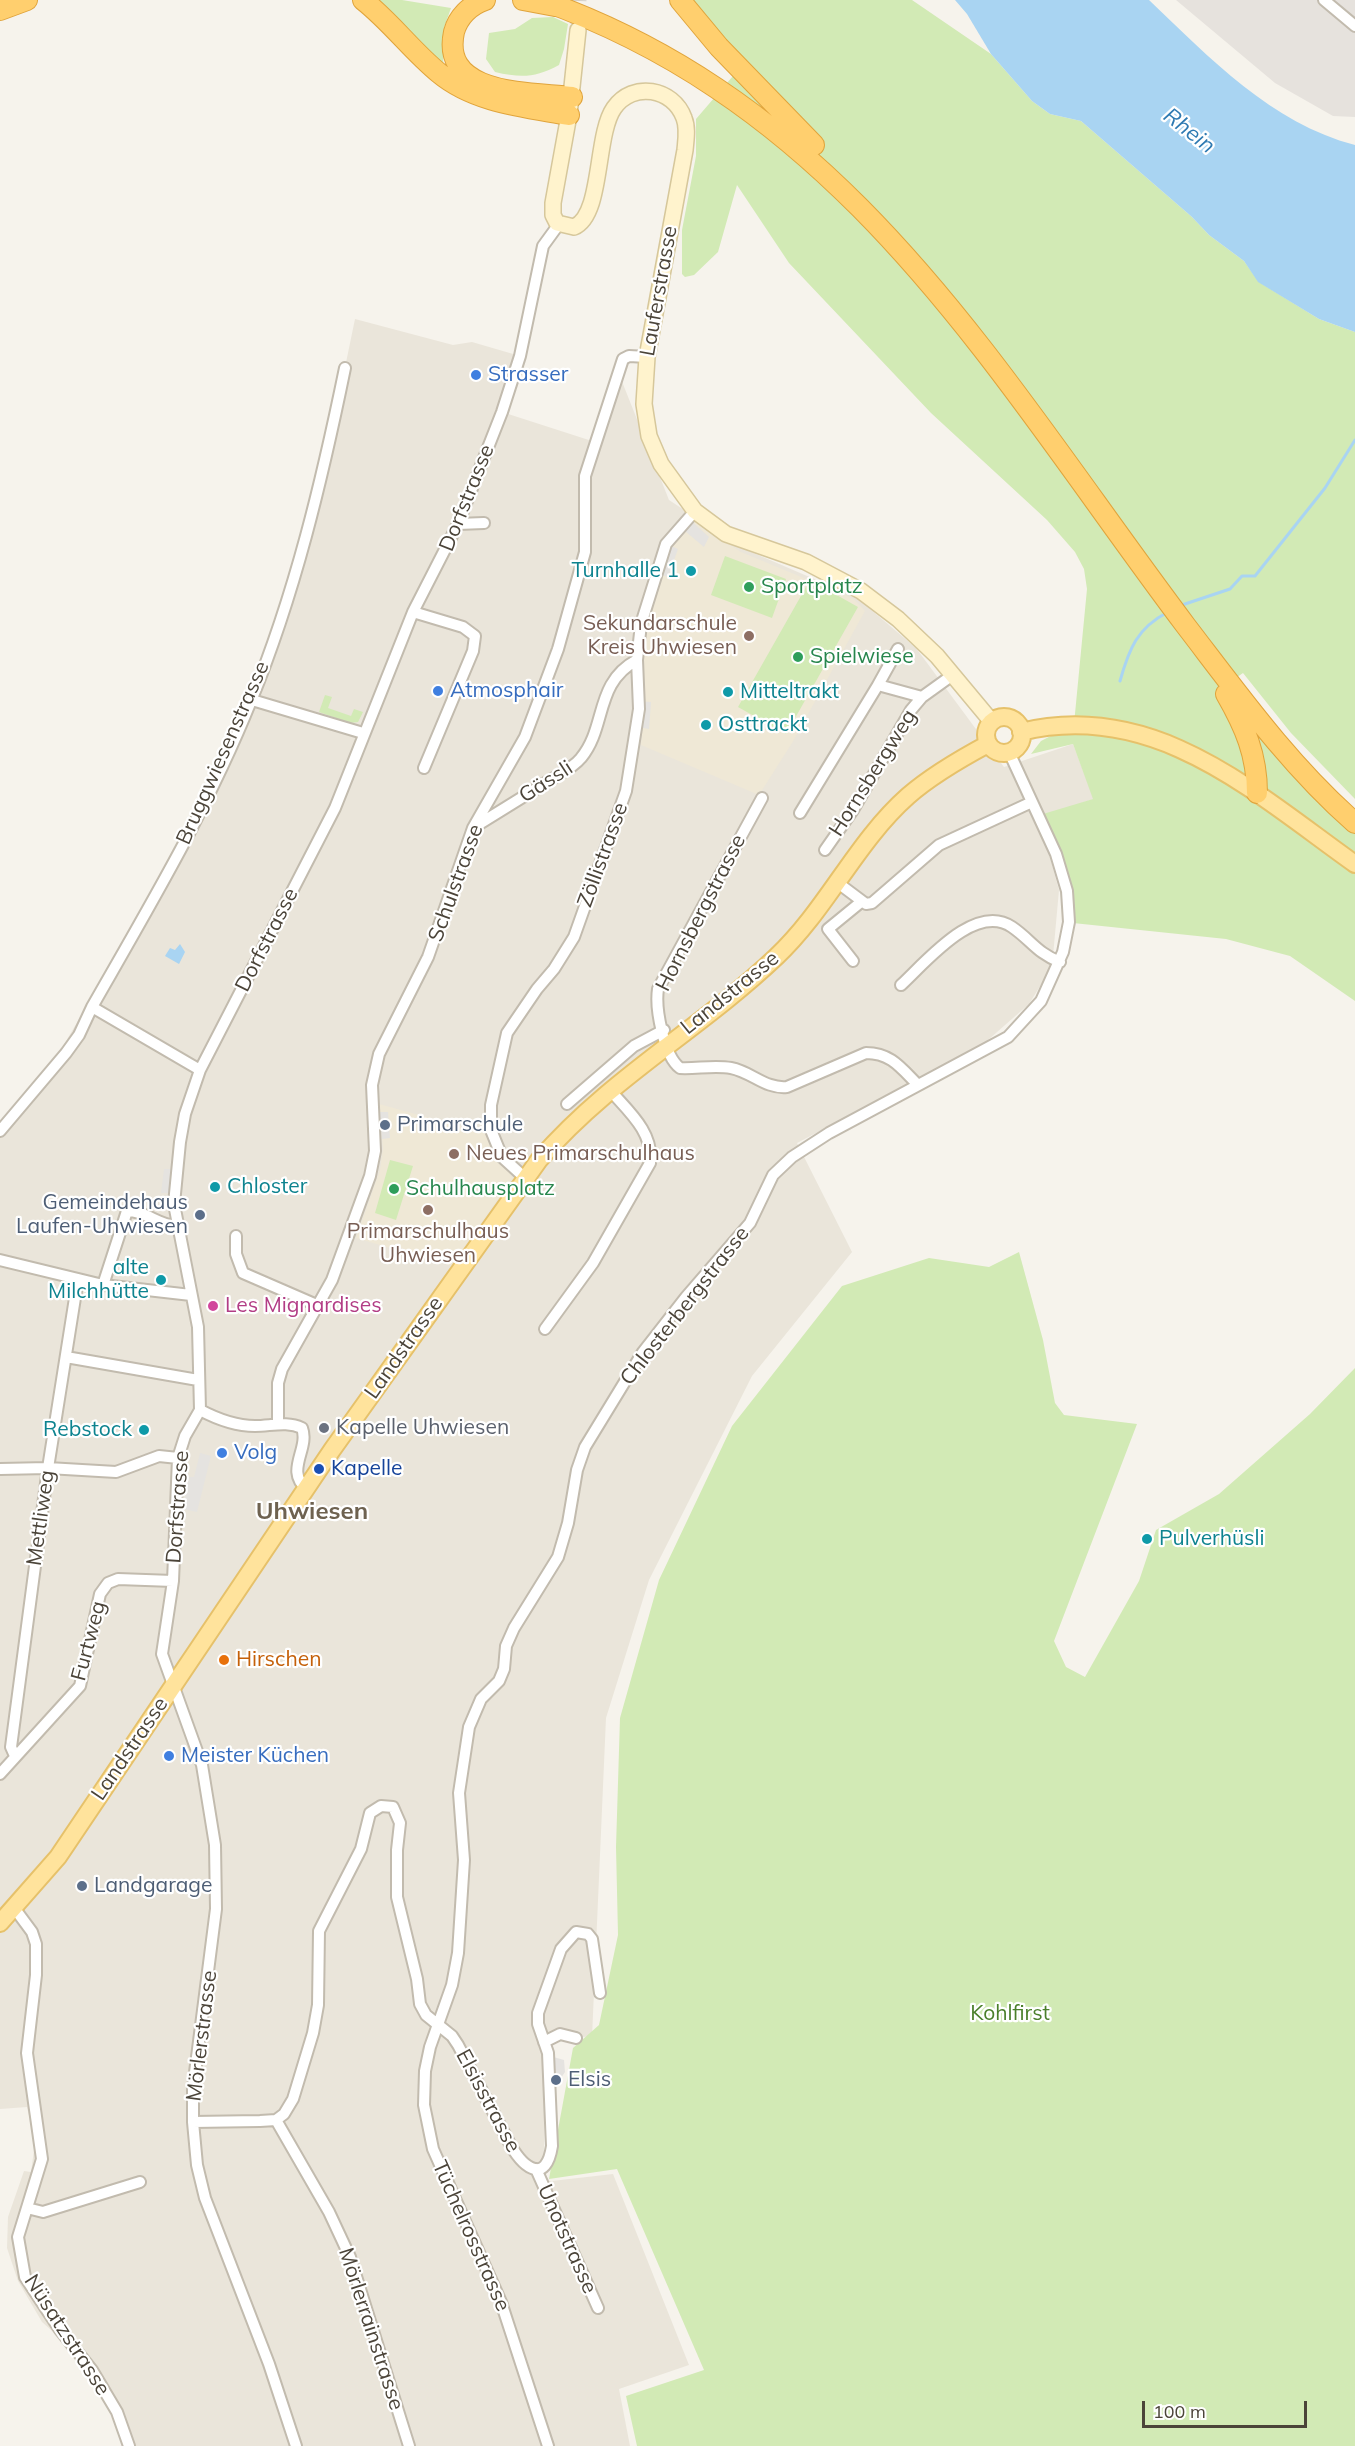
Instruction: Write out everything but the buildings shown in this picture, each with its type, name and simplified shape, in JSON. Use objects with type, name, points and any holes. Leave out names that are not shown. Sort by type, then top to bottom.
[{"type":"highway","points":[[0,10],[27,0]]},
{"type":"highway","points":[[363,0],[432,67],[463,89],[496,101],[570,106]]},
{"type":"highway","points":[[485,0],[467,10],[456,27],[454,52],[464,72],[476,81],[494,88],[570,106]]},
{"type":"highway","points":[[523,0],[569,3],[721,90],[783,136],[857,203],[901,250],[964,324],[1156,576],[1171,605],[1286,753],[1355,823]]},
{"type":"highway","points":[[541,0],[569,3],[645,30],[697,59],[769,108],[814,145]]},
{"type":"highway","points":[[680,0],[719,47],[877,206],[943,279],[1037,401],[1200,641],[1286,739],[1355,810]]},
{"type":"highway","points":[[1200,641],[1248,736],[1255,758],[1257,784]]},
{"type":"main road","points":[[1000,718],[1009,718],[1017,724],[1021,732],[1018,746],[1009,752],[996,751],[988,744],[987,730],[992,722],[1000,718]]},
{"type":"main road","points":[[1021,732],[1080,724],[1128,731],[1176,746],[1257,784],[1355,864]]},
{"type":"main road","name":"Landstrasse","points":[[0,1923],[15,1909],[58,1857],[307,1489],[524,1178],[556,1140],[665,1037],[715,1009],[767,965],[804,927],[880,826],[908,796],[944,769],[988,744]]},
{"type":"street","points":[[1324,0],[1355,26]]},
{"type":"street","points":[[559,224],[554,218],[552,207],[570,106],[578,30]]},
{"type":"street","name":"Lauferstrasse","points":[[559,224],[577,226],[588,214],[605,128],[617,103],[631,94],[645,91],[660,93],[675,102],[686,124],[685,150],[647,357],[644,404],[649,436],[661,464],[695,511],[726,534],[806,562],[861,591],[917,636],[954,674],[992,722]]},
{"type":"street","name":"Dorfstrasse","points":[[173,1687],[162,1654],[173,1581],[178,1458],[185,1436],[200,1410],[199,1344],[174,1204],[177,1160],[185,1114],[200,1070],[335,808],[413,612],[458,524],[502,412],[520,356],[543,246],[559,224]]},
{"type":"street","name":"Schulstrasse","points":[[278,1424],[278,1383],[282,1369],[332,1280],[370,1176],[375,1150],[372,1085],[379,1054],[428,957],[473,828],[525,737],[558,649],[585,552],[585,476],[623,359],[632,355],[647,357]]},
{"type":"street","name":"Bruggwiesenstrasse","points":[[0,1131],[79,1035],[92,1007],[203,809],[252,700],[292,581],[321,477],[345,368]]},
{"type":"street","name":"Zöllistrasse","points":[[524,1178],[502,1157],[491,1130],[491,1105],[507,1033],[537,989],[554,969],[574,937],[626,791],[639,709],[637,660],[641,624],[664,549],[672,534],[695,511]]},
{"type":"street","points":[[458,524],[484,523]]},
{"type":"street","points":[[413,612],[464,627],[475,636],[473,651],[424,768]]},
{"type":"street","name":"Hornsbergweg","points":[[800,813],[898,649]]},
{"type":"street","name":"Gässli","points":[[473,828],[580,760],[591,741],[603,701],[613,681],[623,668],[637,660]]},
{"type":"street","name":"Hornsbergweg","points":[[825,850],[853,810],[898,728],[922,697],[954,674]]},
{"type":"street","name":"Hornsbergweg","points":[[878,685],[922,697]]},
{"type":"street","points":[[252,700],[363,733]]},
{"type":"street","name":"Chlosterbergstrasse","points":[[438,2024],[452,1985],[459,1944],[464,1860],[459,1792],[470,1727],[481,1699],[499,1681],[504,1669],[506,1646],[514,1628],[558,1557],[568,1522],[577,1470],[585,1447],[643,1352],[686,1297],[750,1223],[764,1189],[782,1165],[830,1133],[1008,1037],[1041,1001],[1060,962],[1069,922],[1067,891],[1056,854],[1009,752]]},
{"type":"street","name":"Hornsbergstrasse","points":[[762,798],[664,976],[656,1004],[668,1056],[680,1068],[728,1067],[743,1071],[768,1086],[778,1088],[787,1087],[866,1053],[880,1053],[891,1058],[918,1085]]},
{"type":"street","points":[[838,883],[866,904],[879,899],[939,845],[1032,802]]},
{"type":"street","points":[[853,961],[828,929],[861,902]]},
{"type":"street","points":[[901,985],[960,932],[980,921],[1006,923],[1037,951],[1060,962]]},
{"type":"street","points":[[92,1007],[200,1070]]},
{"type":"street","points":[[567,1104],[625,1053],[665,1037]]},
{"type":"street","points":[[545,1329],[593,1263],[650,1162],[651,1146],[648,1135],[609,1089]]},
{"type":"street","points":[[103,1285],[127,1211],[135,1211],[168,1226],[177,1226]]},
{"type":"street","points":[[236,1236],[236,1254],[243,1273],[319,1306]]},
{"type":"street","points":[[0,1260],[103,1285],[191,1294]]},
{"type":"street","name":"Mettliweg","points":[[15,1756],[11,1747],[48,1468],[78,1279]]},
{"type":"street","points":[[66,1357],[198,1380]]},
{"type":"street","points":[[200,1410],[219,1420],[253,1426],[278,1424],[302,1428],[305,1436],[297,1472],[299,1482],[307,1489]]},
{"type":"street","points":[[0,1469],[48,1468],[116,1472],[159,1456],[178,1458]]},
{"type":"street","name":"Furtweg","points":[[0,1773],[80,1686],[100,1594],[108,1582],[118,1579],[173,1581]]},
{"type":"street","name":"Mörlerstrasse","points":[[173,1687],[202,1765],[215,1845],[216,1910],[193,2088],[197,2165],[206,2198],[269,2364],[296,2446]]},
{"type":"street","name":"Elsisstrasse","points":[[276,2120],[284,2114],[293,2099],[313,2033],[318,2005],[319,1931],[361,1849],[370,1813],[381,1806],[393,1808],[399,1816],[396,1882],[399,1913],[414,1966],[420,2004],[426,2015],[458,2045],[520,2162],[528,2168],[536,2169],[548,2161],[552,2146],[548,2053],[538,2025],[539,2006],[561,1949],[576,1932],[588,1934],[592,1939],[600,1993]]},
{"type":"street","name":"Nüsatzstrasse","points":[[15,1909],[32,1932],[36,1944],[36,1975],[27,2053],[42,2159],[18,2237],[25,2277],[60,2330],[92,2370],[117,2412],[129,2446]]},
{"type":"street","name":"Tüchelrosstrasse","points":[[438,2024],[423,2088],[427,2127],[448,2186],[501,2302],[548,2446]]},
{"type":"street","points":[[544,2042],[560,2034],[576,2038]]},
{"type":"street","points":[[193,2122],[276,2120]]},
{"type":"street","name":"Mörlerrainstrasse","points":[[276,2120],[329,2212],[350,2257],[409,2446]]},
{"type":"street","name":"Unotstrasse","points":[[536,2169],[598,2308]]},
{"type":"street","points":[[27,2208],[43,2212],[140,2182]]},
{"type":"shaded area","points":[[1176,0],[1355,0],[1355,117],[1333,116],[1275,83]]},
{"type":"shaded area","points":[[355,319],[453,345],[472,342],[520,356],[502,412],[595,442],[619,374],[669,500],[742,548],[856,597],[916,648],[1004,767],[1073,744],[1094,799],[1039,817],[1059,890],[1052,967],[1029,1004],[980,1047],[797,1143],[852,1252],[752,1376],[649,1580],[606,1718],[592,2037],[547,2036],[543,2182],[613,2174],[689,2365],[619,2389],[630,2446],[131,2446],[94,2368],[42,2322],[18,2281],[7,2248],[8,2217],[24,2171],[31,2172],[35,2143],[27,2107],[0,2109],[0,1123],[56,1058],[203,809],[286,604],[336,411]]},
{"type":"shaded area","points":[[687,517],[709,537],[704,547],[679,526]]},
{"type":"shaded area","name":"Sekundarschule Kreis Uhwiesen","points":[[693,520],[741,552],[854,599],[865,611],[792,743],[759,795],[641,745],[644,709],[639,660],[671,543]]},
{"type":"shaded area","points":[[666,544],[678,549],[668,577],[657,573]]},
{"type":"shaded area","points":[[639,701],[651,702],[649,729],[637,727]]},
{"type":"shaded area","name":"Primarschulhaus Uhwiesen","points":[[379,1104],[488,1134],[492,1149],[513,1178],[451,1266],[399,1247],[397,1250],[356,1238],[380,1170],[383,1149]]},
{"type":"shaded area","name":"Primarschule","points":[[379,1112],[388,1112],[390,1138],[382,1139]]},
{"type":"shaded area","points":[[164,1169],[171,1169],[169,1193],[161,1193]]},
{"type":"shaded area","points":[[200,1453],[211,1456],[197,1512],[183,1509],[189,1477],[194,1477]]},
{"type":"shaded area","name":"Elsis","points":[[550,2056],[564,2060],[565,2072],[554,2088]]},
{"type":"green space","points":[[379,0],[402,0],[451,8],[444,28],[443,68]]},
{"type":"green space","points":[[680,0],[912,0],[991,54],[1032,101],[1050,114],[1081,121],[1192,217],[1209,235],[1244,261],[1259,282],[1319,319],[1355,332],[1355,799],[1291,733],[1243,673],[1226,685],[1355,829],[1355,1001],[1290,956],[1226,939],[1073,923],[1072,894],[1066,867],[1043,814],[1093,799],[1073,744],[1031,754],[1041,741],[1074,724],[1087,589],[1084,569],[1075,552],[1047,520],[931,413],[789,263],[737,185],[718,252],[694,275],[685,277],[682,274],[682,230],[696,156],[696,119],[739,69]]},
{"type":"green space","points":[[553,17],[568,24],[559,65],[528,76],[495,72],[486,59],[489,33],[515,29],[532,18]]},
{"type":"green space","name":"Sportplatz","points":[[725,556],[786,579],[772,618],[711,595]]},
{"type":"green space","name":"Spielwiese","points":[[810,580],[858,607],[786,734],[738,707]]},
{"type":"green space","points":[[325,695],[332,697],[328,708],[351,716],[354,709],[363,712],[358,722],[350,723],[319,712]]},
{"type":"green space","name":"Schulhausplatz","points":[[390,1160],[413,1166],[396,1220],[375,1213]]},
{"type":"green space","name":"Kohlfirst","points":[[1019,1252],[1043,1340],[1055,1403],[1064,1415],[1137,1424],[1054,1641],[1066,1667],[1085,1677],[1139,1581],[1156,1530],[1219,1494],[1310,1414],[1355,1368],[1355,2446],[637,2446],[626,2396],[704,2370],[617,2169],[549,2179],[573,2048],[599,2025],[618,1935],[616,1847],[620,1718],[659,1580],[732,1426],[842,1286],[929,1258],[989,1267]]},
{"type":"water","name":"Rhein","points":[[955,0],[1149,0],[1219,66],[1269,105],[1325,135],[1355,145],[1355,332],[1319,319],[1258,282],[1244,261],[1209,235],[1192,217],[1081,121],[1050,114],[1032,101],[991,54],[967,14]]},
{"type":"water","points":[[180,944],[185,952],[179,964],[165,956],[170,948],[175,950]]},
{"type":"waterway","points":[[1179,606],[1230,589],[1242,576],[1255,576],[1325,488],[1355,440]]},
{"type":"waterway","points":[[1120,681],[1136,640],[1149,625],[1168,612]]},
{"type":"tunnel","points":[[578,24],[579,0]]},
{"type":"place","name":"Strasser","points":[[476,375]]},
{"type":"place","name":"Turnhalle 1","points":[[691,571]]},
{"type":"place","name":"Sportplatz","points":[[749,587]]},
{"type":"place","name":"Sekundarschule Kreis Uhwiesen","points":[[749,636]]},
{"type":"place","name":"Spielwiese","points":[[798,657]]},
{"type":"place","name":"Atmosphair","points":[[438,691]]},
{"type":"place","name":"Mitteltrakt","points":[[728,692]]},
{"type":"place","name":"Osttrackt","points":[[706,725]]},
{"type":"place","name":"Primarschule","points":[[385,1125]]},
{"type":"place","name":"Neues Primarschulhaus","points":[[454,1154]]},
{"type":"place","name":"Chloster","points":[[215,1187]]},
{"type":"place","name":"Schulhausplatz","points":[[394,1189]]},
{"type":"place","name":"Primarschulhaus Uhwiesen","points":[[428,1210]]},
{"type":"place","name":"Gemeindehaus Laufen-Uhwiesen","points":[[200,1215]]},
{"type":"place","name":"alte Milchhütte","points":[[161,1280]]},
{"type":"place","name":"Les Mignardises","points":[[213,1306]]},
{"type":"place","name":"Kapelle Uhwiesen","points":[[324,1428]]},
{"type":"place","name":"Rebstock","points":[[144,1430]]},
{"type":"place","name":"Volg","points":[[222,1453]]},
{"type":"place","name":"Kapelle","points":[[319,1469]]},
{"type":"place","name":"Pulverhüsli","points":[[1147,1539]]},
{"type":"place","name":"Hirschen","points":[[224,1660]]},
{"type":"place","name":"Meister Küchen","points":[[169,1756]]},
{"type":"place","name":"Landgarage","points":[[82,1886]]},
{"type":"place","name":"Elsis","points":[[556,2080]]},
{"type":"district","name":"Uhwiesen","points":[[312,1512]]}]
